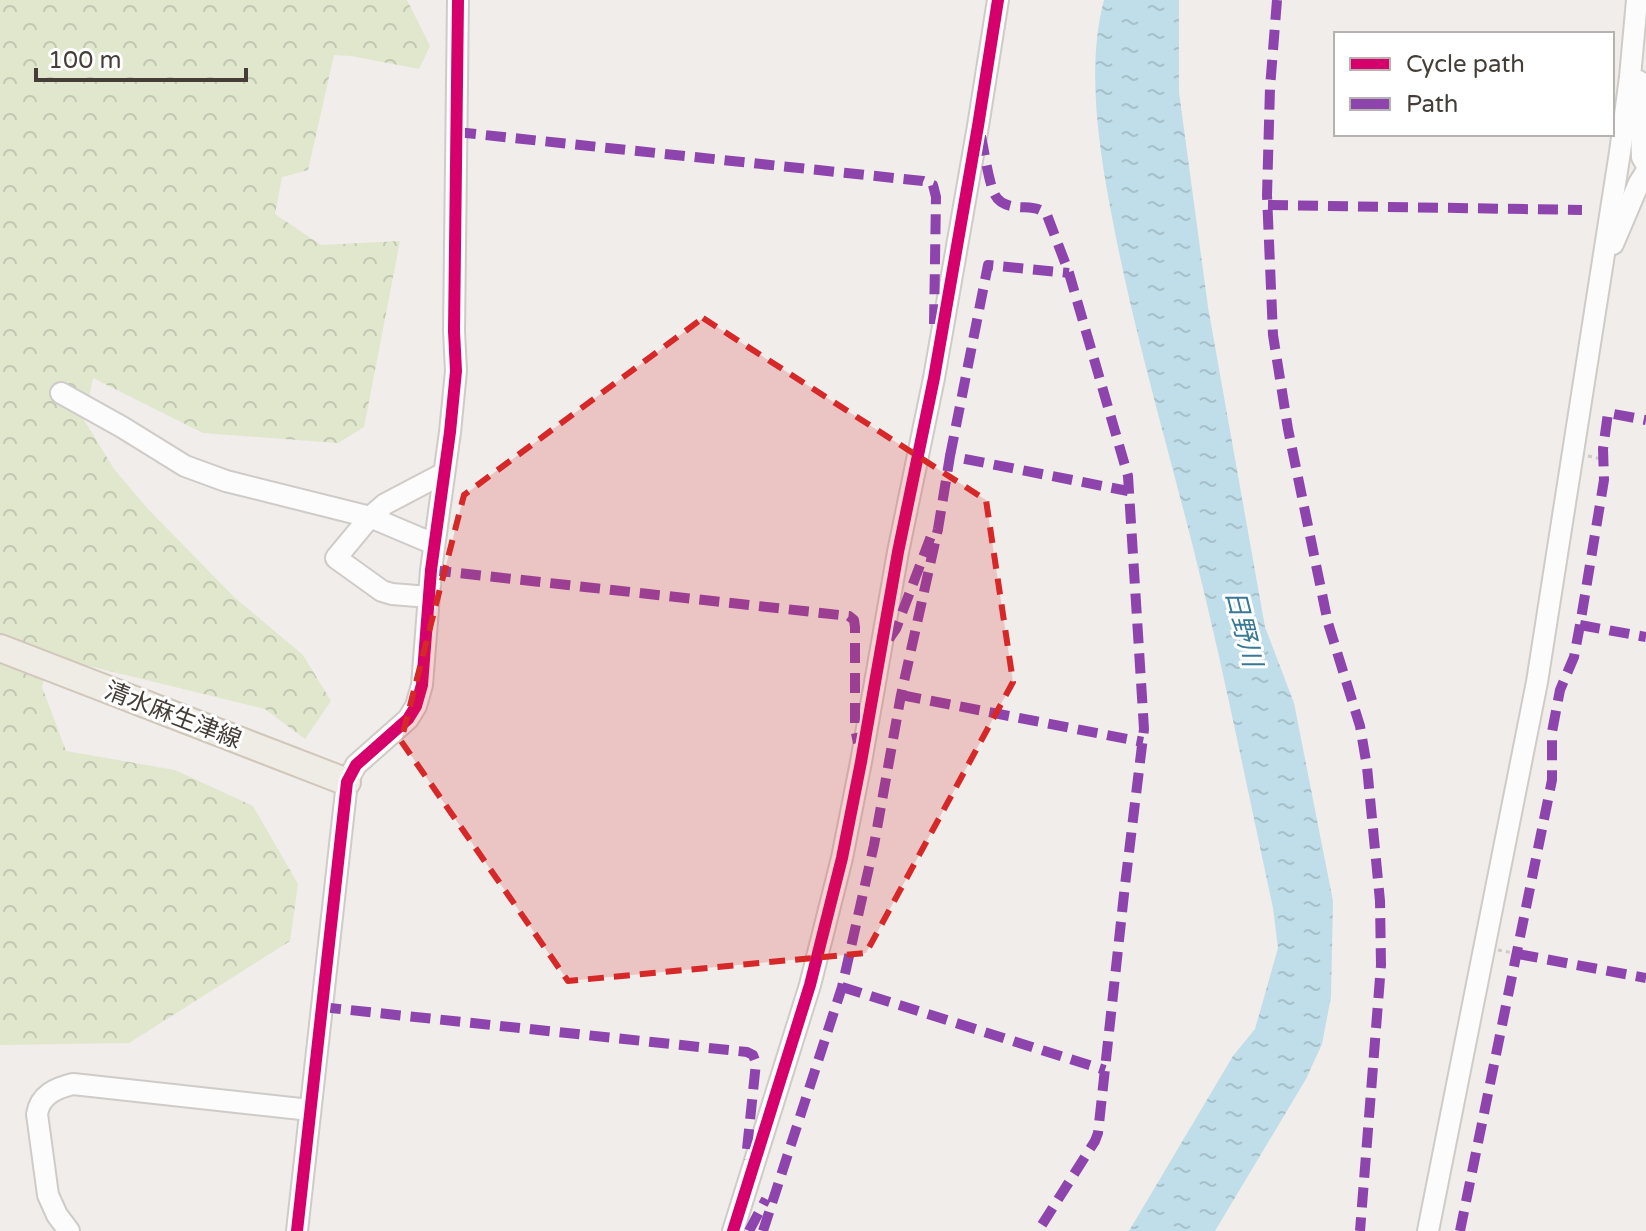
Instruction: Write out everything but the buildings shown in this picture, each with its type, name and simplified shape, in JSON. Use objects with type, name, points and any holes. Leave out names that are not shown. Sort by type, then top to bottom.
[{"type":"main road","name":"清水麻生津線","points":[[0,648],[347,782]]},
{"type":"street","points":[[297,1231],[347,782],[356,765],[408,719],[416,706],[422,685],[434,544],[456,371],[458,0]]},
{"type":"street","points":[[733,1231],[810,985],[842,858],[898,552],[934,378],[998,0]]},
{"type":"street","points":[[1428,1231],[1537,682],[1620,152],[1637,0]]},
{"type":"street","points":[[1632,51],[1639,77],[1642,157],[1646,164]]},
{"type":"street","points":[[1600,277],[1646,172]]},
{"type":"street","points":[[61,393],[185,466],[226,481],[370,517],[434,544]]},
{"type":"street","points":[[429,597],[382,591],[336,558],[385,504],[444,473]]},
{"type":"street","points":[[69,1231],[48,1195],[37,1114],[39,1104],[46,1095],[60,1087],[73,1084],[310,1110]]},
{"type":"highlighted area","points":[[703,318],[986,500],[1013,682],[866,953],[568,981],[401,741],[464,495]]},
{"type":"green space","points":[[0,0],[407,0],[430,46],[419,69],[334,55],[308,170],[282,177],[275,214],[321,245],[400,241],[364,427],[338,443],[203,433],[93,378],[84,420],[114,469],[147,508],[234,597],[303,655],[331,701],[305,739],[265,709],[48,656],[42,687],[66,751],[175,770],[253,806],[298,884],[290,941],[129,1043],[0,1045]]},
{"type":"water","name":"日野川","points":[[1104,0],[1179,0],[1179,92],[1208,307],[1265,627],[1294,703],[1333,901],[1331,997],[1322,1044],[1306,1079],[1215,1231],[1129,1231],[1233,1056],[1255,1029],[1278,948],[1273,908],[1214,637],[1139,341],[1107,191],[1095,80]]},
{"type":"marked path","points":[[1277,0],[1270,88],[1267,195],[1273,335],[1288,429],[1328,623],[1360,726],[1380,901],[1381,965],[1360,1231]]},
{"type":"marked path","points":[[456,132],[923,181],[933,185],[936,197],[934,324]]},
{"type":"marked path","points":[[981,136],[997,198],[1007,205],[1037,209],[1047,215],[1069,273],[1128,476],[1144,729],[1098,1133],[1038,1231]]},
{"type":"marked path","points":[[1268,205],[1582,210]]},
{"type":"marked path","points":[[950,456],[988,265],[1069,273]]},
{"type":"marked path","points":[[1460,1231],[1552,780],[1552,732],[1560,690],[1574,657],[1580,625],[1604,480],[1603,449],[1608,413],[1646,420]]},
{"type":"marked path","points":[[889,639],[896,629],[931,536],[938,529],[950,456],[1128,491]]},
{"type":"marked path","points":[[763,1231],[842,987],[938,529]]},
{"type":"marked path","points":[[431,570],[849,616],[854,620],[855,627],[855,728],[858,743]]},
{"type":"marked path","points":[[1580,625],[1646,637]]},
{"type":"marked path","points":[[901,695],[1143,742]]},
{"type":"marked path","points":[[1518,954],[1646,978]]},
{"type":"marked path","points":[[842,987],[1105,1070]]},
{"type":"marked path","points":[[321,1007],[747,1052],[753,1055],[756,1063],[747,1149],[749,1159]]},
{"type":"marked path","points":[[749,1231],[766,1199]]},
{"type":"cycle path","points":[[297,1231],[347,782],[356,765],[408,719],[416,706],[422,685],[431,570],[456,371],[458,0]]},
{"type":"cycle path","points":[[733,1231],[810,985],[842,858],[898,552],[934,378],[998,0]]}]
